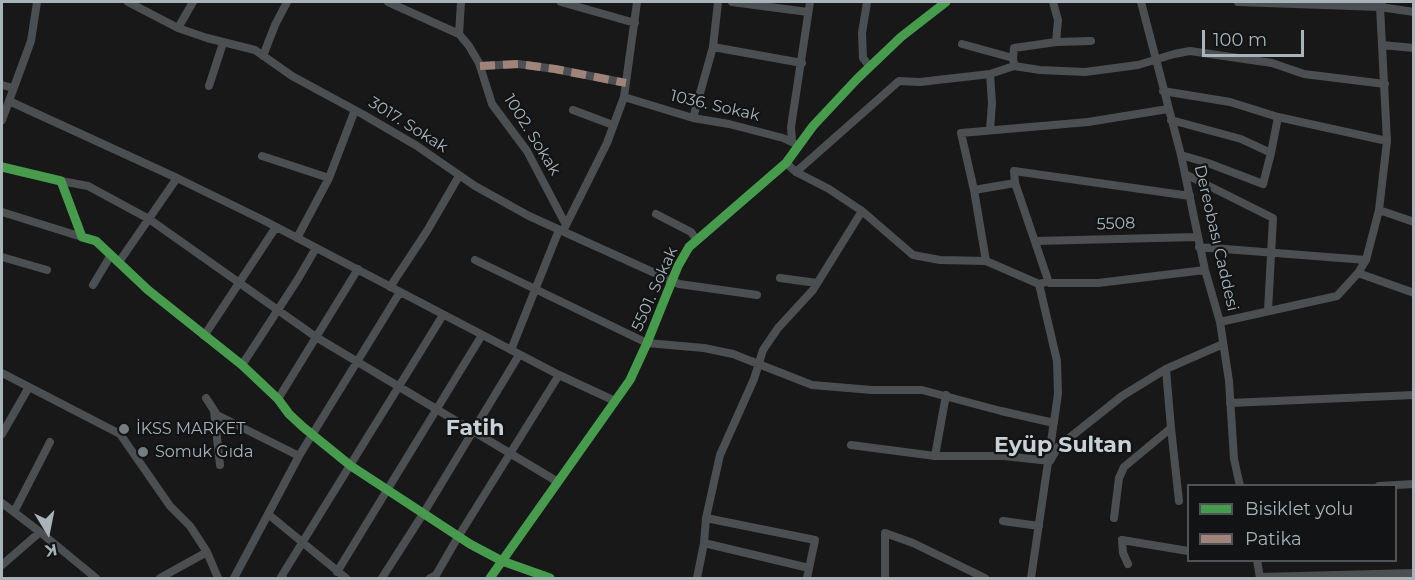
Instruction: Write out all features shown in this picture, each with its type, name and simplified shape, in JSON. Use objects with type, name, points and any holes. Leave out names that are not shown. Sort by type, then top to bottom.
[{"type":"street","points":[[2,120],[31,41],[37,2]]},
{"type":"street","name":"3017. Sokak","points":[[128,2],[178,28],[255,50],[292,76],[417,146],[483,192],[671,281],[757,295]]},
{"type":"street","points":[[178,28],[193,2]]},
{"type":"street","points":[[263,56],[287,2]]},
{"type":"street","points":[[388,2],[459,33],[461,2]]},
{"type":"street","points":[[561,2],[583,5],[635,23]]},
{"type":"street","points":[[382,579],[473,431],[515,352],[536,291],[562,229],[591,178],[624,97],[637,2]]},
{"type":"street","points":[[693,118],[713,47],[718,2]]},
{"type":"street","points":[[732,2],[808,12]]},
{"type":"street","points":[[795,143],[791,127],[810,2]]},
{"type":"street","points":[[867,2],[862,33],[863,58],[870,67]]},
{"type":"street","name":"5501. Sokak","points":[[490,579],[630,380],[671,281],[684,255],[696,239],[786,163],[795,143],[870,67],[901,37],[946,2]]},
{"type":"street","points":[[1053,2],[1058,20],[1056,42]]},
{"type":"street","name":"Dereobası Caddesi","points":[[1141,2],[1167,109],[1181,155],[1197,237],[1220,322],[1234,459],[1240,484]]},
{"type":"street","points":[[1242,2],[1381,4],[1413,12]]},
{"type":"street","points":[[1220,322],[1337,296],[1358,273],[1366,260],[1379,210],[1387,141],[1381,4]]},
{"type":"street","name":"1002. Sokak","points":[[459,33],[480,66],[492,104],[531,159],[562,229]]},
{"type":"street","points":[[1014,62],[1014,48],[1056,42],[1091,41]]},
{"type":"street","points":[[209,86],[223,42]]},
{"type":"street","points":[[962,44],[1040,70],[1085,72],[1138,65],[1190,51],[1272,63],[1304,74],[1385,84]]},
{"type":"street","points":[[1382,45],[1413,48]]},
{"type":"street","points":[[713,47],[802,63]]},
{"type":"street","points":[[796,172],[899,81],[920,82],[990,74],[1014,62]]},
{"type":"street","points":[[480,66],[518,64],[626,83]]},
{"type":"street","points":[[990,74],[992,103],[990,130]]},
{"type":"street","points":[[2,85],[13,88]]},
{"type":"street","points":[[1163,90],[1230,102],[1278,117],[1387,141]]},
{"type":"street","name":"1036. Sokak","points":[[624,97],[693,118],[729,124],[795,143]]},
{"type":"street","points":[[9,100],[276,227],[559,375],[615,401]]},
{"type":"street","points":[[986,261],[974,190],[961,133],[1088,122],[1167,109]]},
{"type":"street","points":[[297,238],[329,178],[355,110]]},
{"type":"street","points":[[573,110],[613,125]]},
{"type":"street","points":[[1181,155],[1263,184],[1278,117]]},
{"type":"street","points":[[1171,120],[1241,139],[1271,153]]},
{"type":"street","points":[[262,156],[329,178]]},
{"type":"street","points":[[786,163],[796,172],[830,189],[862,211],[913,255],[940,260],[986,261],[1039,284],[1098,283],[1205,270]]},
{"type":"street","points":[[2,166],[61,182],[88,186],[149,219],[357,363],[558,482]]},
{"type":"street","points":[[1049,283],[1015,183],[1014,171],[1190,196]]},
{"type":"street","points":[[1185,174],[1273,218],[1268,311]]},
{"type":"street","points":[[390,287],[427,231],[459,176]]},
{"type":"street","points":[[119,262],[177,178]]},
{"type":"street","points":[[61,182],[82,237]]},
{"type":"street","points":[[974,190],[1015,183]]},
{"type":"street","points":[[1379,210],[1413,222]]},
{"type":"street","points":[[697,579],[706,518],[720,454],[754,379],[764,350],[778,328],[817,283],[862,211]]},
{"type":"street","points":[[2,212],[96,241],[204,336],[242,365],[278,399],[289,414],[351,466],[458,537],[537,577],[550,579]]},
{"type":"street","points":[[656,214],[691,232],[696,239]]},
{"type":"street","points":[[204,336],[276,227]]},
{"type":"street","name":"5508","points":[[1036,241],[1197,237]]},
{"type":"street","points":[[1200,247],[1366,260]]},
{"type":"street","points":[[242,365],[316,248]]},
{"type":"street","points":[[93,285],[111,255]]},
{"type":"street","points":[[2,257],[47,270]]},
{"type":"street","points":[[475,260],[647,343],[704,348],[733,354],[813,385],[872,390],[922,390],[1054,423]]},
{"type":"street","points":[[278,399],[358,269]]},
{"type":"street","points":[[1358,273],[1413,293]]},
{"type":"street","points":[[780,278],[817,283]]},
{"type":"street","points":[[1031,579],[1058,394],[1057,361],[1039,284]]},
{"type":"street","points":[[234,579],[299,456],[400,292]]},
{"type":"street","points":[[283,579],[281,577],[443,315]]},
{"type":"street","points":[[337,572],[482,335]]},
{"type":"street","points":[[1050,461],[1058,447],[1122,396],[1166,369],[1223,344]]},
{"type":"street","points":[[1166,369],[1179,501]]},
{"type":"street","points":[[2,374],[120,434],[170,506],[190,526],[207,552],[218,579]]},
{"type":"street","points":[[430,579],[436,575],[559,375]]},
{"type":"street","points":[[2,434],[29,387]]},
{"type":"street","points":[[935,456],[946,395]]},
{"type":"street","points":[[1230,403],[1413,395]]},
{"type":"street","points":[[206,398],[218,415],[299,456]]},
{"type":"street","points":[[214,409],[220,465]]},
{"type":"street","points":[[1114,518],[1119,478],[1124,467],[1171,428]]},
{"type":"street","points":[[14,512],[50,442]]},
{"type":"street","points":[[851,445],[935,456],[1004,456],[1050,461]]},
{"type":"street","points":[[1397,485],[1413,484]]},
{"type":"street","points":[[2,503],[96,579]]},
{"type":"street","points":[[268,514],[346,579]]},
{"type":"street","points":[[706,518],[814,540],[807,579]]},
{"type":"street","points":[[1003,521],[1040,526]]},
{"type":"street","points":[[2,565],[40,532]]},
{"type":"street","points":[[885,579],[885,533],[913,543],[985,579]]},
{"type":"street","points":[[1128,564],[1123,553],[1122,540],[1187,551]]},
{"type":"street","points":[[704,543],[809,568]]},
{"type":"street","points":[[160,579],[207,552]]},
{"type":"street","points":[[1255,562],[1260,578],[1413,573]]},
{"type":"marked path","points":[[480,66],[518,64],[626,83]]},
{"type":"cycle path","points":[[490,578],[630,380],[678,266],[689,247],[786,163],[813,126],[857,79],[901,37],[946,2]]},
{"type":"cycle path","points":[[2,167],[61,181],[82,237],[96,241],[148,290],[242,365],[278,399],[303,427],[351,466],[470,544],[502,561],[550,578]]},
{"type":"place","name":"İKSS MARKET","points":[[124,429]]},
{"type":"place","name":"Somuk Gıda","points":[[143,452]]},
{"type":"district","name":"Fatih","points":[[475,429]]},
{"type":"district","name":"Eyüp Sultan","points":[[1063,446]]}]
